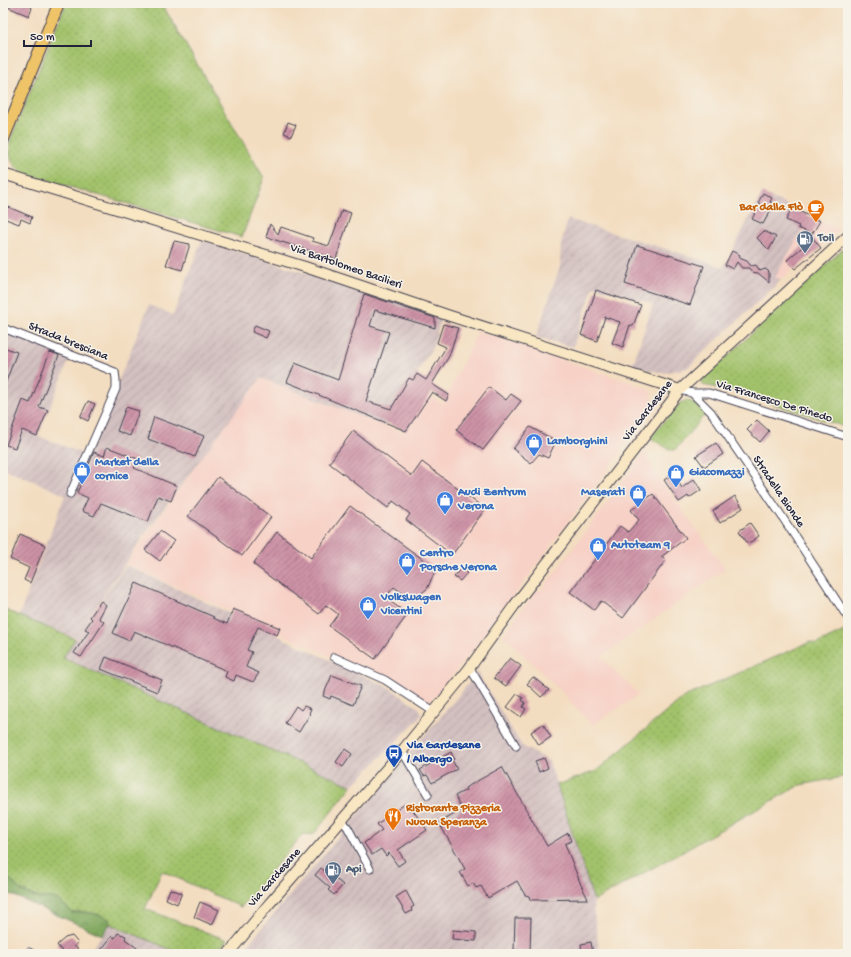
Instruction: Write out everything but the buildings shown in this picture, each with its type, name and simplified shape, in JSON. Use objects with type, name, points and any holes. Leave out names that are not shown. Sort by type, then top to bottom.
[{"type":"main road","points":[[3,140],[59,3]]},
{"type":"main road","name":"Via Bartolomeo Bacilieri","points":[[3,174],[305,267],[450,316],[680,390]]},
{"type":"main road","name":"Via Gardesane","points":[[228,954],[269,904],[402,751],[470,668],[518,601],[680,390],[848,236]]},
{"type":"street","name":"Strada bresciana","points":[[3,328],[115,372],[116,389],[70,494]]},
{"type":"street","points":[[680,390],[692,393]]},
{"type":"street","name":"Via Francesco De Pinedo","points":[[692,393],[709,393],[848,437]]},
{"type":"street","name":"Stradella Bionde","points":[[692,393],[711,412],[782,515],[848,618]]},
{"type":"street","points":[[334,657],[385,680],[434,712]]},
{"type":"street","points":[[470,668],[516,746]]},
{"type":"street","points":[[402,751],[428,795]]},
{"type":"street","points":[[342,820],[348,828],[370,869]]},
{"type":"shaded area","points":[[762,193],[820,221],[816,228],[813,226],[802,230],[775,277],[781,280],[687,368],[664,373],[632,367],[653,304],[594,286],[573,347],[536,337],[560,266],[561,244],[568,219],[724,267]]},
{"type":"shaded area","points":[[820,221],[839,230],[781,279],[775,277],[802,230],[816,228]]},
{"type":"shaded area","points":[[202,240],[442,316],[433,346],[385,426],[261,378],[145,534],[78,634],[126,565],[390,688],[419,708],[422,715],[352,786],[63,658],[76,638],[19,616],[65,495],[3,468],[3,325],[73,351],[38,436],[84,454],[123,370],[149,305],[173,315]]},
{"type":"shaded area","points":[[478,331],[646,388],[651,393],[654,402],[648,414],[496,620],[431,702],[126,564],[260,374],[403,433],[427,394],[443,404]]},
{"type":"shaded area","points":[[645,452],[657,475],[725,569],[601,657],[639,695],[592,725],[561,691],[503,635],[537,590],[542,590]]},
{"type":"shaded area","points":[[477,672],[522,746],[549,761],[594,901],[593,907],[600,954],[240,954],[464,689]]},
{"type":"shaded area","points":[[110,924],[181,954],[88,954]]},
{"type":"green space","points":[[66,3],[162,4],[264,178],[242,237],[22,173],[15,166],[10,155],[10,141]]},
{"type":"green space","points":[[848,244],[848,428],[733,391],[703,385],[701,381]]},
{"type":"green space","points":[[687,400],[696,404],[706,413],[675,450],[671,450],[650,438],[680,403]]},
{"type":"green space","points":[[3,609],[75,639],[63,658],[352,786],[313,835],[303,834],[241,907],[162,871],[145,909],[227,940],[215,954],[181,954],[110,924],[109,919],[105,917],[87,912],[73,913],[56,899],[33,896],[22,891],[9,878],[3,875]]},
{"type":"green space","points":[[848,629],[848,776],[800,785],[594,901],[557,785],[596,771],[684,697],[810,642],[817,644]]},
{"type":"green space","points":[[3,875],[9,878],[22,891],[40,898],[56,899],[73,913],[91,913],[109,919],[110,924],[102,935],[3,891]]},
{"type":"place","name":"Bar dalla Flò","points":[[816,223]]},
{"type":"place","name":"Toil","points":[[805,254]]},
{"type":"place","name":"Lamborghini","points":[[534,457]]},
{"type":"place","name":"Market della cornice","points":[[82,485]]},
{"type":"place","name":"Giacomazzi","points":[[676,488]]},
{"type":"place","name":"Maserati","points":[[638,508]]},
{"type":"place","name":"Audi Zentrum Verona","points":[[445,515]]},
{"type":"place","name":"Autoteam 9","points":[[598,561]]},
{"type":"place","name":"Centro Porsche Verona","points":[[407,576]]},
{"type":"place","name":"Volkswagen Vicentini","points":[[368,620]]},
{"type":"place","name":"Via Gardesane / Albergo","points":[[394,768]]},
{"type":"place","name":"Ristorante Pizzeria Nuova Speranza","points":[[393,831]]},
{"type":"place","name":"Api","points":[[333,885]]}]
